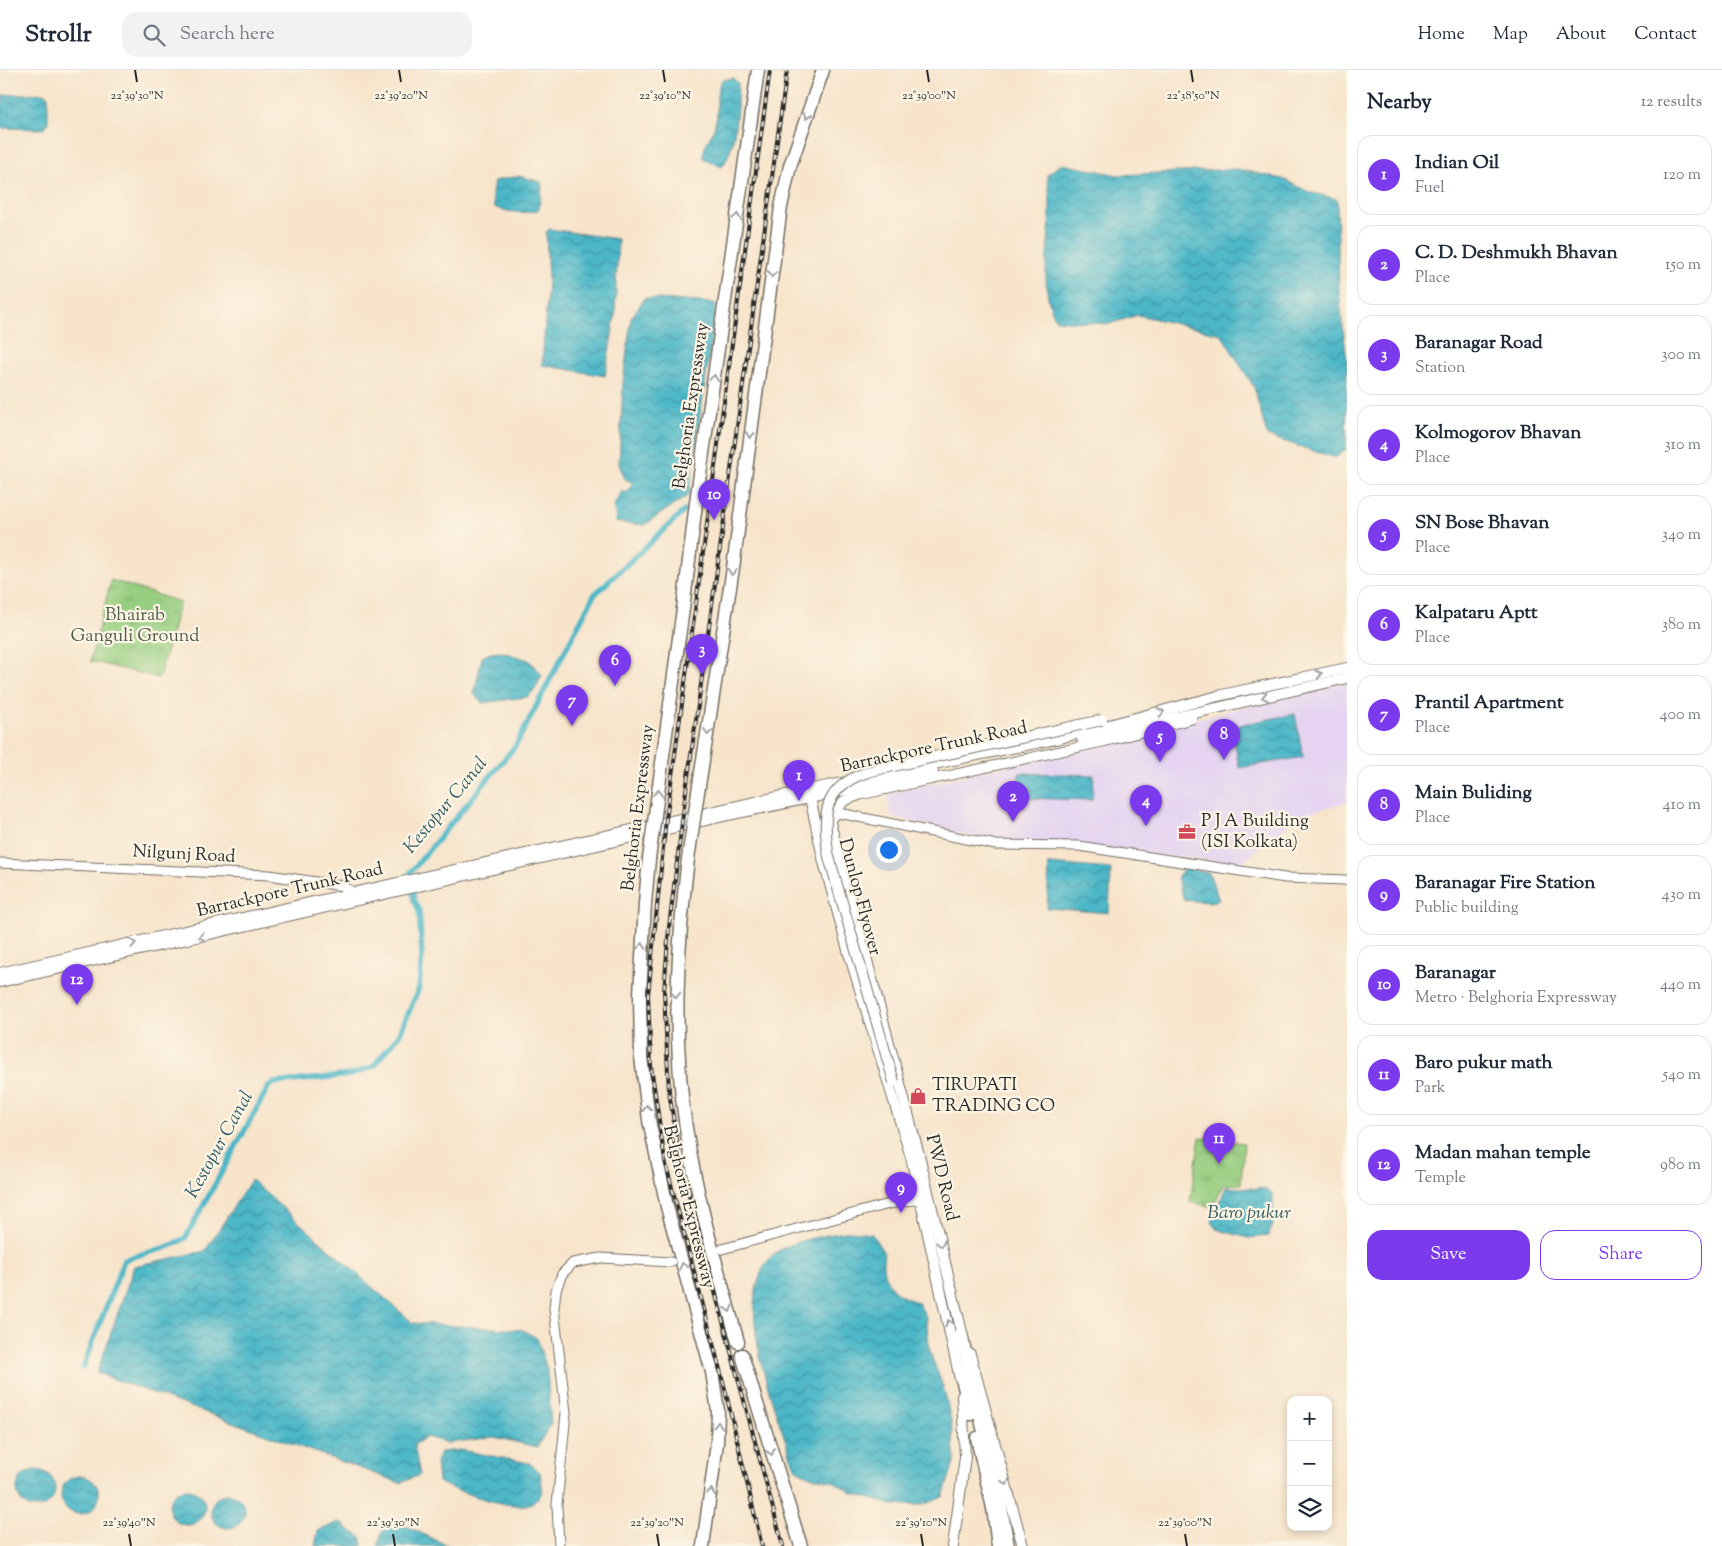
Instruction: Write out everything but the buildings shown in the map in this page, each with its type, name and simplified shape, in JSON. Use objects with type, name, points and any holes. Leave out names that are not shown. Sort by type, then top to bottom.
[{"type":"highway","name":"Belghoria Expressway","points":[[703,1546],[717,1443],[718,1411],[712,1372],[667,1207],[649,1120],[642,1057],[640,994],[649,859],[697,495],[758,70]]},
{"type":"highway","name":"Belghoria Expressway","points":[[738,1342],[694,1174],[683,1106],[678,1052],[676,980],[679,933],[688,859],[739,523],[781,207],[790,166],[823,70]]},
{"type":"highway","points":[[961,1335],[998,1491],[1002,1541]]},
{"type":"highway","points":[[742,1356],[797,1546]]},
{"type":"highway","points":[[960,1371],[1002,1541]]},
{"type":"highway","points":[[784,1497],[801,1546]]},
{"type":"main road","name":"Barrackpore Trunk Road","points":[[823,792],[1033,744],[1222,695],[1347,668]]},
{"type":"main road","name":"Barrackpore Trunk Road","points":[[0,982],[418,882],[809,795],[1202,712],[1347,678]]},
{"type":"main road","name":"Dunlop Flyover","points":[[900,1116],[894,1082],[829,856],[824,823],[834,795],[840,787],[854,776],[871,771],[1102,720],[1124,716],[1141,717]]},
{"type":"main road","name":"PWD Road","points":[[823,792],[961,1335],[976,1371],[1023,1546]]},
{"type":"main road","name":"PWD Road","points":[[809,795],[824,862],[848,950],[925,1198],[960,1371],[965,1457],[953,1546]]},
{"type":"main road","name":"Barrackpore Trunk Road","points":[[0,973],[359,896]]},
{"type":"street","points":[[830,825],[834,812],[844,801],[860,795],[1108,741],[1194,718],[1202,712]]},
{"type":"street","points":[[834,812],[996,845],[1079,846],[1285,878],[1347,880]]},
{"type":"street","name":"Nilgunj Road","points":[[0,863],[269,875],[343,886],[359,896]]},
{"type":"street","points":[[722,1249],[889,1204],[925,1198]]},
{"type":"street","points":[[559,1546],[558,1504],[566,1412],[554,1308],[556,1290],[562,1274],[573,1263],[610,1258],[671,1262]]},
{"type":"shaded area","points":[[1347,682],[1347,802],[1302,814],[1241,863],[977,838],[890,816],[889,794]]},
{"type":"green space","name":"Bhairab Ganguli Ground","points":[[111,580],[180,602],[159,678],[90,661]]},
{"type":"green space","points":[[1200,1137],[1244,1143],[1241,1184],[1223,1185],[1213,1207],[1190,1202]]},
{"type":"water","points":[[733,78],[738,83],[735,127],[731,149],[722,167],[703,158],[706,144],[714,129],[719,85],[722,80]]},
{"type":"water","points":[[44,93],[48,96],[48,123],[44,129],[0,128],[3,95]]},
{"type":"water","points":[[1061,164],[1119,175],[1237,169],[1283,179],[1309,192],[1337,199],[1339,291],[1347,362],[1346,449],[1336,458],[1267,436],[1254,387],[1221,334],[1138,315],[1109,324],[1056,320],[1050,307],[1046,278],[1050,220],[1047,175]]},
{"type":"water","points":[[519,176],[541,182],[539,209],[529,212],[516,212],[494,207],[492,193],[494,181]]},
{"type":"water","points":[[549,229],[618,239],[615,317],[605,376],[542,365],[548,282],[546,232]]},
{"type":"water","points":[[645,298],[714,303],[716,305],[689,495],[644,525],[616,522],[614,505],[622,491],[626,493],[633,483],[625,479],[619,464],[623,383],[631,318]]},
{"type":"water","points":[[502,652],[529,660],[542,675],[535,690],[527,697],[482,703],[474,694],[482,657],[491,653]]},
{"type":"water","points":[[1295,714],[1303,757],[1239,768],[1232,726]]},
{"type":"water","points":[[1019,773],[1094,775],[1092,800],[1019,798]]},
{"type":"water","points":[[1049,864],[1111,869],[1109,913],[1047,908]]},
{"type":"water","points":[[1185,868],[1209,873],[1219,900],[1209,902],[1184,900],[1177,877]]},
{"type":"water","points":[[251,1180],[413,1323],[522,1330],[537,1338],[547,1369],[551,1424],[537,1447],[494,1437],[448,1443],[426,1437],[414,1445],[420,1475],[400,1483],[97,1373],[134,1266],[205,1251]]},
{"type":"water","name":"Baro pukur","points":[[1226,1187],[1265,1189],[1273,1194],[1273,1225],[1268,1236],[1248,1238],[1216,1229],[1212,1220]]},
{"type":"water","points":[[851,1231],[872,1234],[884,1253],[884,1271],[890,1285],[901,1295],[918,1302],[926,1317],[930,1352],[944,1389],[951,1421],[955,1460],[943,1497],[923,1505],[891,1505],[852,1493],[835,1482],[810,1476],[796,1469],[767,1385],[755,1329],[755,1303],[759,1279],[769,1259],[785,1247],[795,1243]]},
{"type":"water","points":[[460,1450],[529,1463],[540,1472],[543,1492],[530,1504],[516,1505],[481,1498],[438,1482],[436,1462],[441,1452]]},
{"type":"water","points":[[36,1470],[50,1475],[55,1489],[50,1503],[36,1508],[22,1503],[17,1489],[22,1475]]},
{"type":"water","points":[[80,1476],[94,1481],[99,1495],[94,1509],[80,1514],[66,1509],[61,1495],[66,1481]]},
{"type":"water","points":[[187,1489],[200,1494],[205,1507],[200,1520],[187,1525],[174,1520],[169,1507],[174,1494]]},
{"type":"water","points":[[228,1494],[235,1495],[240,1499],[244,1504],[244,1518],[240,1523],[235,1527],[228,1528],[221,1527],[216,1523],[212,1518],[211,1511],[212,1504],[216,1499],[221,1495]]},
{"type":"water","points":[[339,1522],[362,1538],[362,1546],[315,1546],[318,1531]]},
{"type":"water","points":[[389,1523],[408,1527],[449,1546],[378,1546],[381,1534]]},
{"type":"waterway","name":"Kestopur Canal","points":[[83,1368],[124,1260],[164,1248],[186,1237],[269,1086],[274,1083],[351,1075],[374,1066],[399,1035],[419,988],[422,956],[419,910],[414,900],[410,873],[516,745],[594,595],[684,511]]},
{"type":"tunnel","points":[[676,1260],[717,1250]]},
{"type":"railway","points":[[762,1546],[724,1385],[665,1161],[651,1066],[648,995],[666,819],[770,70]]},
{"type":"railway","points":[[783,1546],[681,1165],[669,1092],[664,992],[669,927],[685,798],[787,70]]},
{"type":"place","name":"Baranagar","points":[[714,520]]},
{"type":"place","name":"Baranagar Road","points":[[702,675]]},
{"type":"place","name":"Kalpataru Aptt","points":[[615,686]]},
{"type":"place","name":"Prantil Apartment","points":[[572,726]]},
{"type":"place","name":"Main Buliding","points":[[1224,760]]},
{"type":"place","name":"SN Bose Bhavan","points":[[1160,762]]},
{"type":"place","name":"Indian Oil","points":[[799,801]]},
{"type":"place","name":"C. D. Deshmukh Bhavan","points":[[1013,822]]},
{"type":"place","name":"Kolmogorov Bhavan","points":[[1146,826]]},
{"type":"place","name":"P J A Building (ISI Kolkata)","points":[[1187,832]]},
{"type":"place","name":"Madan mahan temple","points":[[77,1005]]},
{"type":"place","name":"TIRUPATI TRADING CO","points":[[918,1096]]},
{"type":"place","name":"Baro pukur math","points":[[1219,1164]]},
{"type":"place","name":"Baranagar Fire Station","points":[[901,1213]]}]
